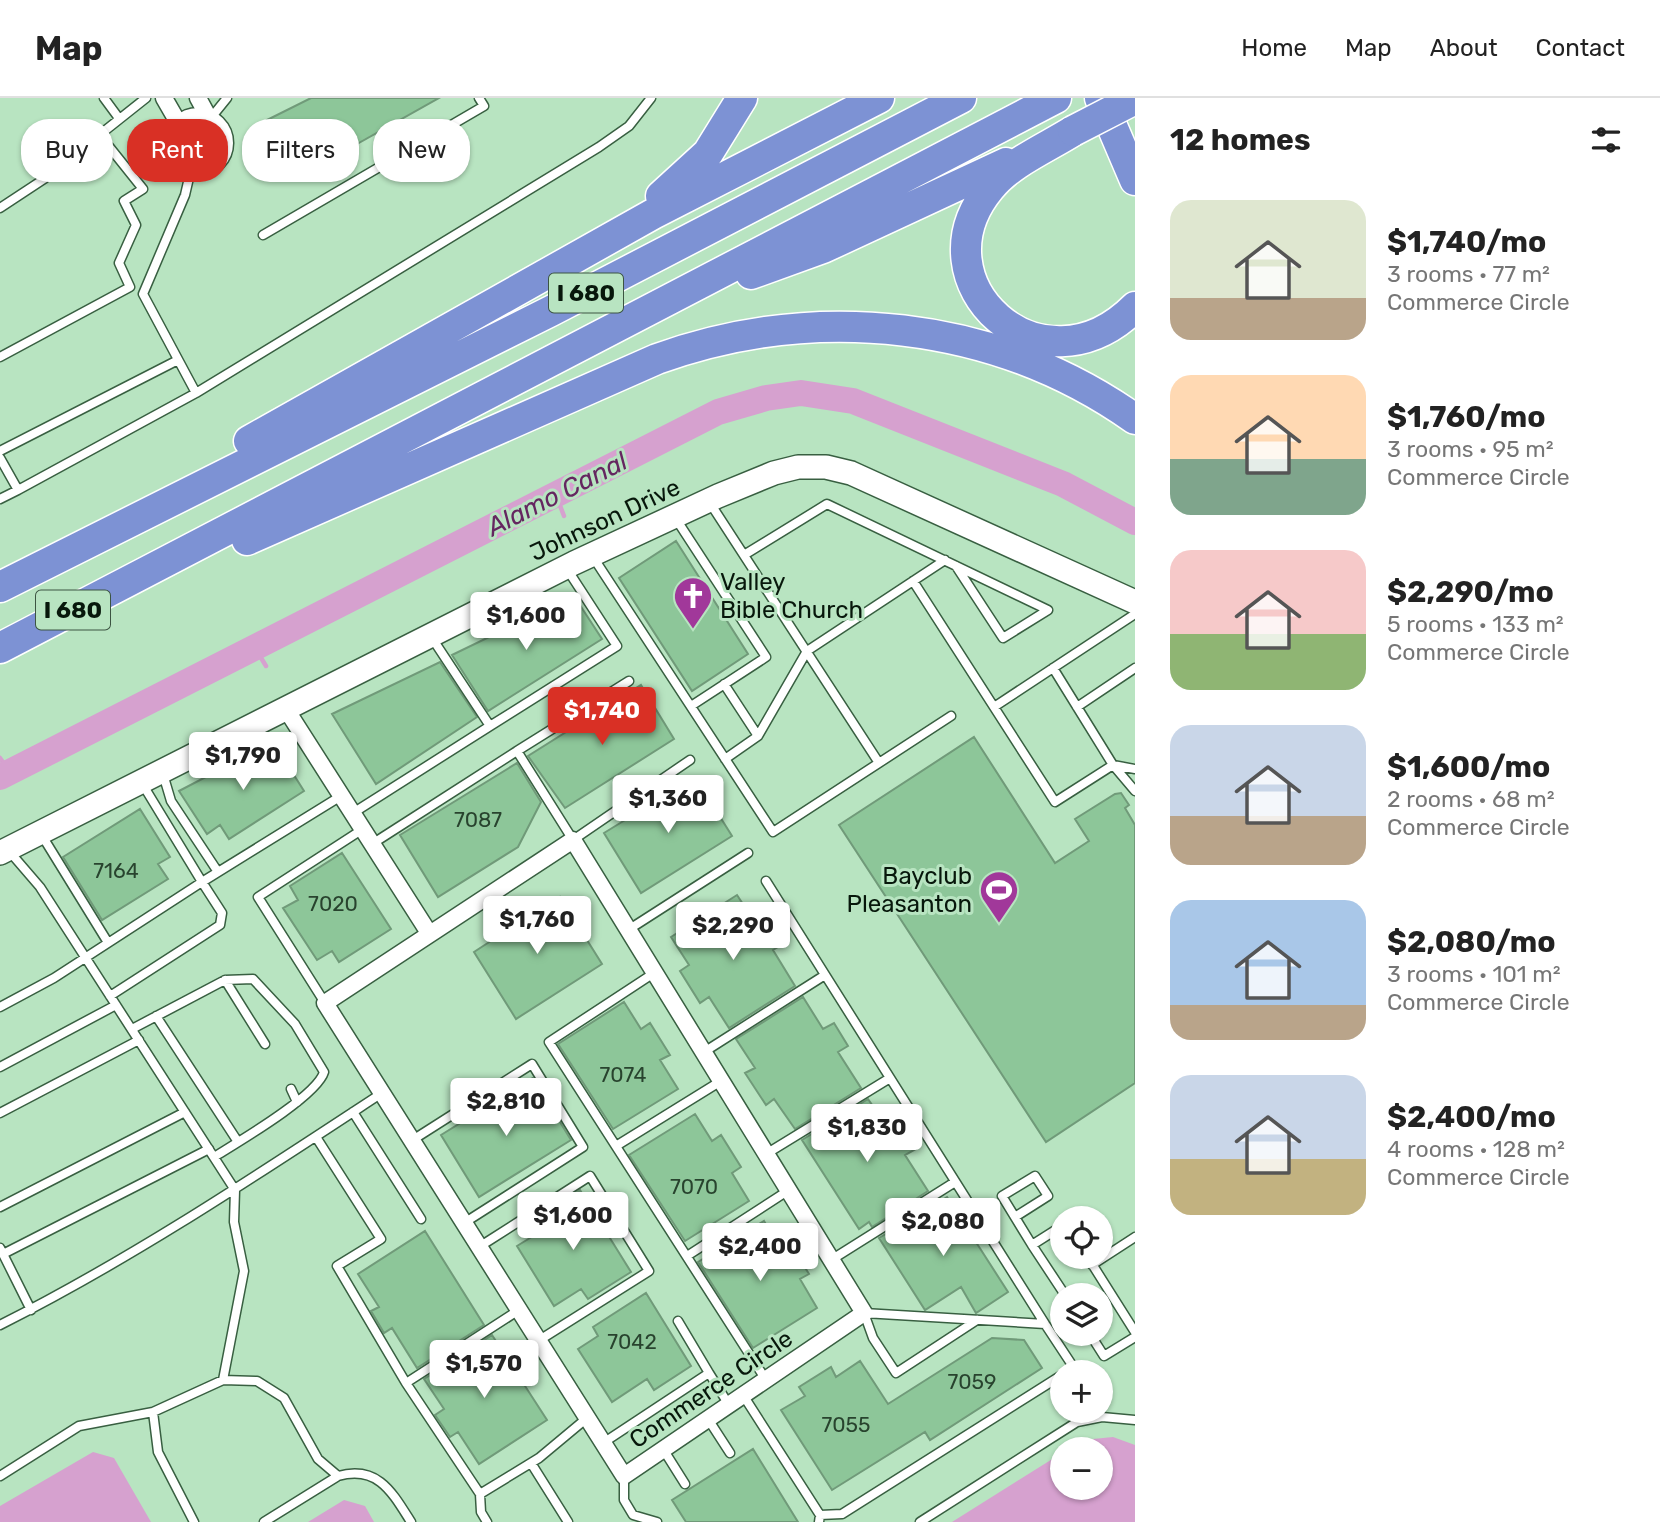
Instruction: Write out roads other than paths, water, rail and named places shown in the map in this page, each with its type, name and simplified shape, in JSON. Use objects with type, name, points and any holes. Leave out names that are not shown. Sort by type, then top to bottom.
[{"type":"highway","points":[[530,282],[648,206],[688,173],[726,129],[742,98]]},
{"type":"highway","points":[[209,482],[221,457],[530,282],[734,171],[879,98]]},
{"type":"highway","name":"I 680","points":[[0,587],[551,312],[961,98]]},
{"type":"highway","name":"I 680","points":[[0,648],[1056,98]]},
{"type":"highway","points":[[1100,98],[1135,180]]},
{"type":"highway","points":[[705,281],[724,284],[823,248],[1073,131],[1135,99]]},
{"type":"highway","points":[[1073,131],[1006,173],[990,188],[968,229],[966,256],[972,284],[988,308],[1008,328],[1032,339],[1055,343],[1097,336],[1118,324],[1135,307]]},
{"type":"highway","points":[[147,572],[165,576],[657,359],[733,336],[811,325],[848,325],[932,334],[1022,359],[1101,398],[1135,419]]},
{"type":"street","points":[[164,98],[176,119]]},
{"type":"street","points":[[198,98],[209,118]]},
{"type":"street","points":[[191,119],[198,116],[209,118]]},
{"type":"street","name":"Johnson Drive","points":[[4,851],[592,554],[774,472],[798,467],[826,467],[864,479],[1135,602]]},
{"type":"street","points":[[286,709],[429,933]]},
{"type":"street","points":[[325,1003],[573,840],[864,1313]]},
{"type":"street","name":"Commerce Circle","points":[[325,1003],[624,1476],[864,1313]]},
{"type":"lane","points":[[104,98],[118,117]]},
{"type":"lane","points":[[113,121],[146,98]]},
{"type":"lane","points":[[209,118],[227,98]]},
{"type":"lane","points":[[263,235],[484,106],[479,98]]},
{"type":"lane","points":[[0,499],[196,393],[599,147],[629,126],[651,98]]},
{"type":"lane","points":[[113,152],[143,189],[124,201],[136,225],[119,264],[130,288],[143,294],[196,393]]},
{"type":"lane","points":[[0,208],[39,182]]},
{"type":"lane","points":[[143,294],[188,182]]},
{"type":"lane","points":[[0,357],[130,288]]},
{"type":"lane","points":[[0,452],[178,360]]},
{"type":"lane","points":[[0,457],[18,490]]},
{"type":"lane","points":[[708,501],[879,762]]},
{"type":"lane","points":[[744,555],[827,504],[1048,610],[1003,638],[956,566]]},
{"type":"lane","points":[[674,516],[766,657],[691,706]]},
{"type":"lane","points":[[592,554],[773,832],[951,716]]},
{"type":"lane","points":[[725,759],[758,736],[807,651],[945,560]]},
{"type":"lane","points":[[352,813],[617,646],[566,567]]},
{"type":"lane","points":[[914,581],[1055,802],[1113,765],[1135,769]]},
{"type":"lane","points":[[994,707],[1135,614]]},
{"type":"lane","points":[[430,636],[490,726]]},
{"type":"lane","points":[[1053,668],[1113,765],[1135,791]]},
{"type":"lane","points":[[1077,707],[1135,668]]},
{"type":"lane","points":[[372,844],[629,681]]},
{"type":"lane","points":[[724,684],[758,736]]},
{"type":"lane","points":[[517,751],[573,840],[690,760]]},
{"type":"lane","points":[[163,771],[171,800],[218,872]]},
{"type":"lane","points":[[110,996],[220,925],[222,913],[141,781]]},
{"type":"lane","points":[[0,1007],[54,978],[202,881],[341,796]]},
{"type":"lane","points":[[325,1003],[258,897],[363,829]]},
{"type":"lane","points":[[40,832],[107,942]]},
{"type":"lane","points":[[4,851],[40,887],[235,1190],[234,1222],[244,1271],[223,1380]]},
{"type":"lane","points":[[628,930],[748,853]]},
{"type":"lane","points":[[766,881],[1069,1360]]},
{"type":"lane","points":[[654,973],[549,1042],[766,1380]]},
{"type":"lane","points":[[704,1052],[825,975]]},
{"type":"lane","points":[[132,1029],[225,980],[253,979],[295,1024],[324,1072],[322,1078],[297,1102],[214,1157]]},
{"type":"lane","points":[[225,980],[265,1044]]},
{"type":"lane","points":[[0,1067],[116,1005]]},
{"type":"lane","points":[[156,1016],[238,1142]]},
{"type":"lane","points":[[0,1113],[139,1040]]},
{"type":"lane","points":[[411,1141],[532,1064],[583,1147],[464,1223]]},
{"type":"lane","points":[[766,1154],[890,1077]]},
{"type":"lane","points":[[616,1146],[721,1081]]},
{"type":"lane","points":[[291,1089],[297,1102]]},
{"type":"lane","points":[[0,1325],[102,1273],[235,1190],[382,1093]]},
{"type":"lane","points":[[0,1207],[185,1112]]},
{"type":"lane","points":[[353,1112],[421,1219]]},
{"type":"lane","points":[[316,1137],[381,1239],[337,1266],[407,1383],[480,1494],[481,1512],[487,1522]]},
{"type":"lane","points":[[31,1310],[1,1251],[209,1149]]},
{"type":"lane","points":[[479,1247],[590,1176],[649,1271],[538,1341]]},
{"type":"lane","points":[[1016,1217],[1048,1196],[1035,1176],[1002,1196],[1057,1283]]},
{"type":"lane","points":[[831,1260],[955,1182]]},
{"type":"lane","points":[[687,1256],[789,1190]]},
{"type":"lane","points":[[1032,1245],[1050,1234]]},
{"type":"lane","points":[[1113,1251],[1135,1237]]},
{"type":"lane","points":[[1094,1269],[1135,1335],[1104,1356],[1098,1346]]},
{"type":"lane","points":[[407,1383],[519,1310]]},
{"type":"lane","points":[[977,1320],[896,1373],[873,1338],[864,1313],[1045,1324]]},
{"type":"lane","points":[[678,1321],[729,1405]]},
{"type":"lane","points":[[603,1443],[709,1373]]},
{"type":"lane","points":[[0,1476],[79,1426],[153,1412],[223,1380],[257,1381],[284,1398],[318,1458],[338,1476]]},
{"type":"lane","points":[[743,1395],[819,1518],[842,1514],[1050,1383]]},
{"type":"lane","points":[[153,1412],[158,1452],[194,1522]]},
{"type":"lane","points":[[920,1522],[1077,1422],[1102,1417],[1135,1420]]},
{"type":"lane","points":[[480,1494],[531,1463],[587,1418]]},
{"type":"lane","points":[[708,1419],[730,1453]]},
{"type":"lane","points":[[663,1449],[685,1484]]},
{"type":"lane","points":[[531,1463],[568,1522]]},
{"type":"lane","points":[[264,1522],[338,1476],[349,1473],[373,1475],[388,1485],[411,1522]]},
{"type":"lane","points":[[624,1476],[624,1500],[633,1515],[657,1522]]},
{"type":"lane","points":[[626,1522],[633,1515]]},
{"type":"waterway","name":"Alamo Canal","points":[[0,777],[718,412],[766,398],[801,393],[853,401],[1063,484],[1135,522]]},
{"type":"waterway","points":[[556,495],[564,516]]},
{"type":"waterway","points":[[255,648],[266,666]]},
{"type":"waterway","points":[[0,758],[10,772]]},
{"type":"place","name":"Valley Bible Church","points":[[693,630]]},
{"type":"place","name":"Bayclub Pleasanton","points":[[999,924]]}]
